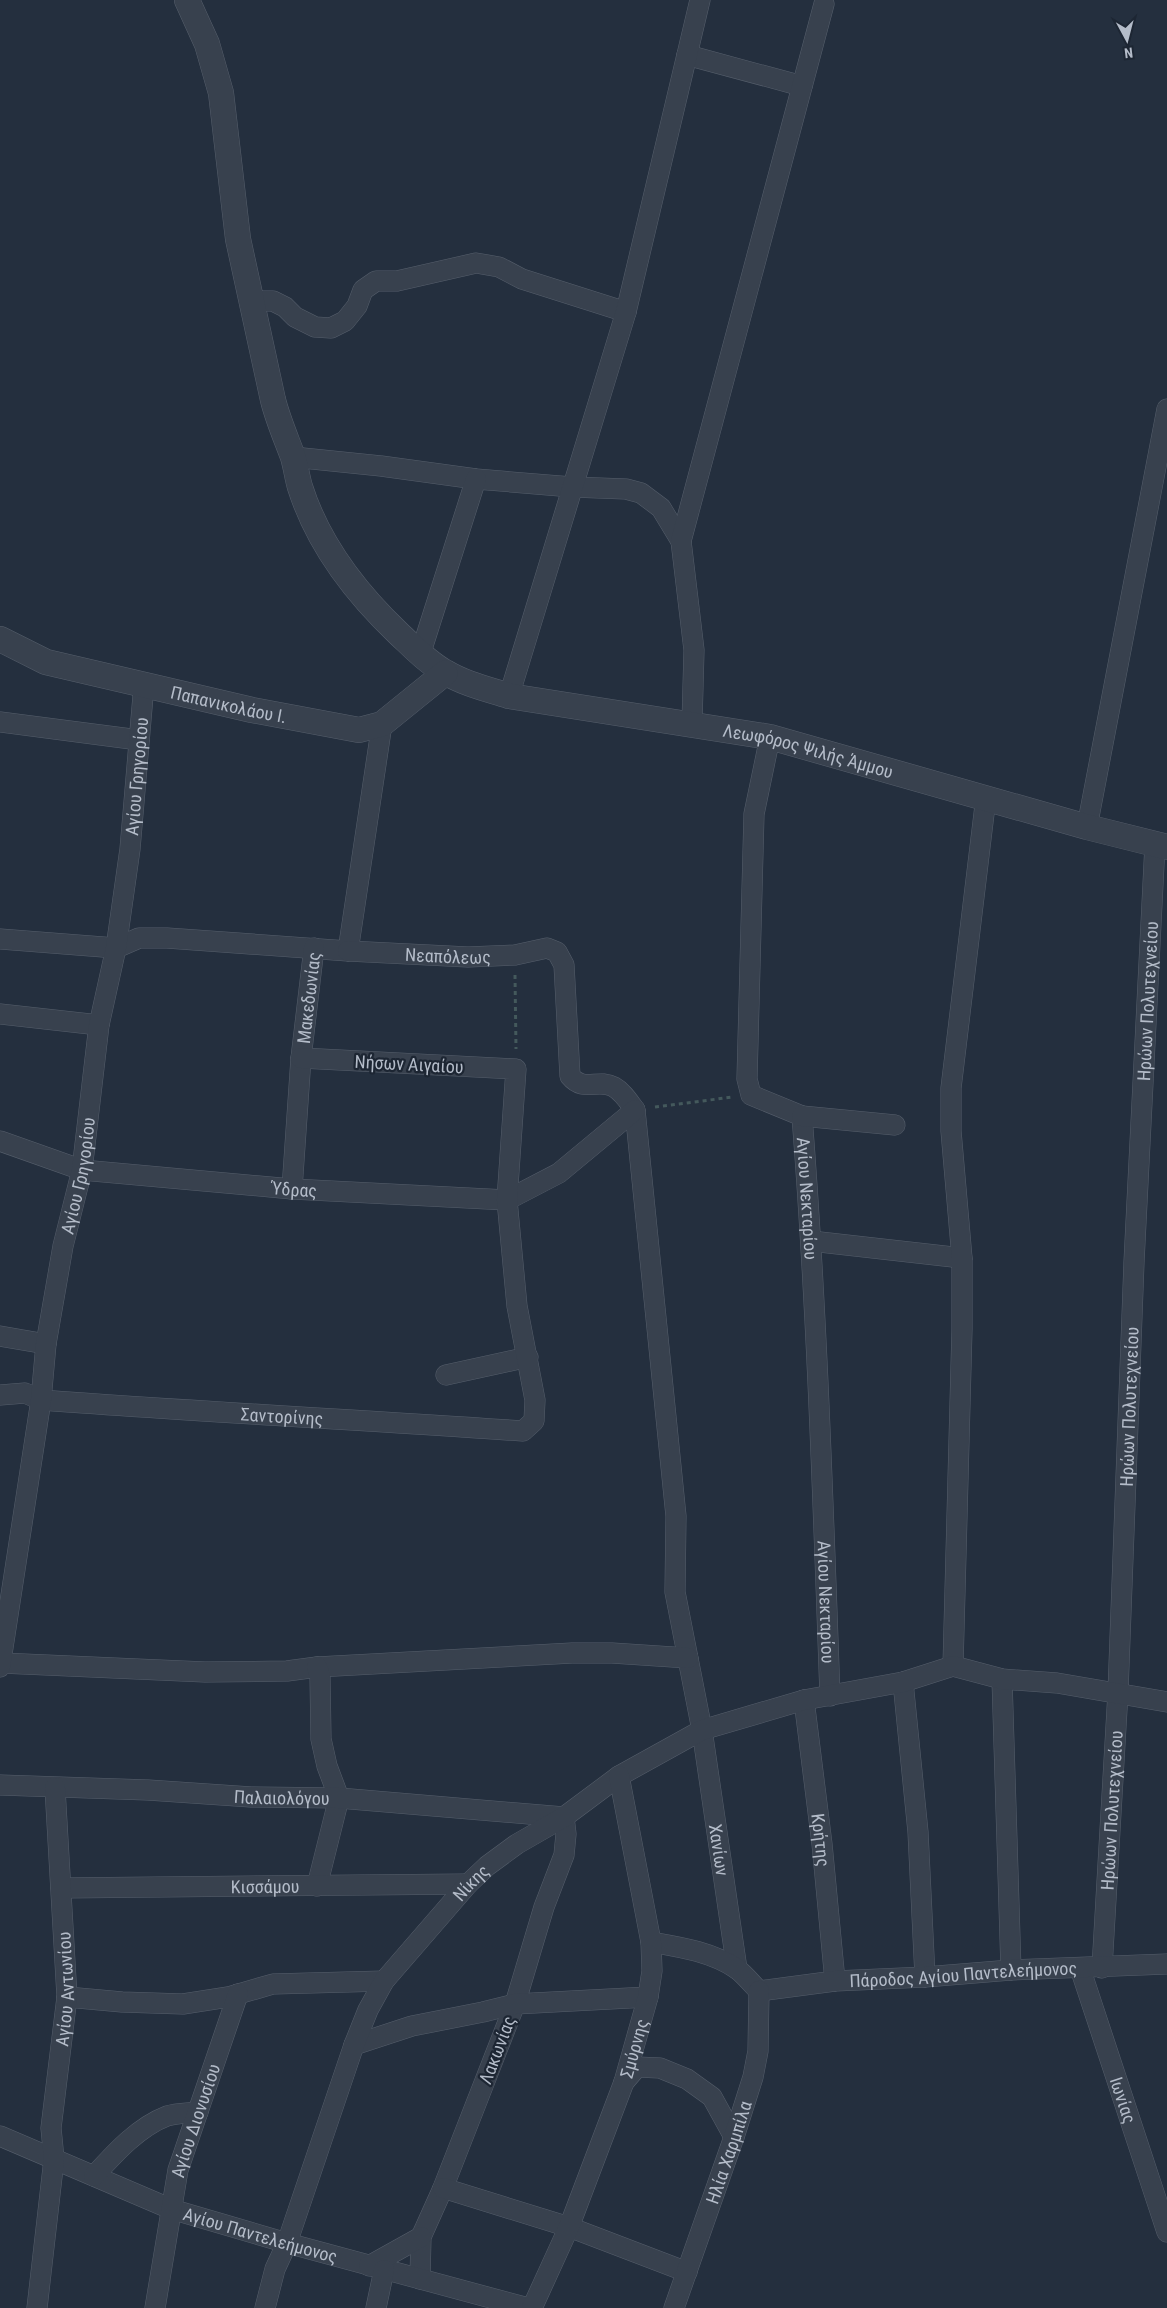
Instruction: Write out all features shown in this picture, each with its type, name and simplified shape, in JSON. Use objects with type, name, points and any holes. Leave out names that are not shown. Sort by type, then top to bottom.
[{"type":"street","name":"Λεωφόρος Ψιλής Άμμου","points":[[187,0],[207,44],[221,92],[233,207],[251,301],[278,423],[293,457],[300,488],[327,547],[372,608],[420,654],[445,672],[467,683],[509,696],[770,736],[1087,827],[1161,846]]},
{"type":"street","points":[[509,696],[626,312],[700,0]]},
{"type":"street","points":[[692,723],[694,650],[681,542],[824,4]]},
{"type":"street","points":[[687,55],[802,86]]},
{"type":"street","points":[[251,301],[273,301],[315,327],[331,328],[346,321],[357,306],[363,290],[376,281],[397,281],[476,263],[499,267],[522,279],[626,312]]},
{"type":"street","points":[[1087,827],[1167,409]]},
{"type":"street","points":[[293,457],[381,466],[476,479],[572,487],[626,489],[642,493],[661,508],[681,542]]},
{"type":"street","points":[[420,654],[476,479]]},
{"type":"street","name":"Παπανικολάου Ι.","points":[[0,639],[46,662],[252,710],[359,730],[382,724],[445,672]]},
{"type":"street","name":"Αγίου Γρηγορίου","points":[[0,1665],[41,1400],[46,1344],[63,1246],[82,1170],[99,1025],[116,948],[130,849],[144,684]]},
{"type":"street","points":[[0,722],[138,740]]},
{"type":"street","name":"Μακεδωνίας","points":[[292,1189],[302,1058],[314,948],[348,951],[382,724]]},
{"type":"street","points":[[751,1095],[746,1066],[754,814],[770,736]]},
{"type":"street","points":[[986,797],[951,1088],[951,1131],[962,1258],[961,1394],[953,1666],[1002,1679],[1057,1683],[1118,1692],[1167,1702]]},
{"type":"street","name":"Ηρώων Πολυτεχνείου","points":[[1102,1968],[1118,1692],[1134,1262],[1161,846]]},
{"type":"street","points":[[0,938],[116,948],[139,938],[167,938],[314,948]]},
{"type":"street","name":"Νεαπόλεως","points":[[348,951],[468,957],[515,955],[546,948],[557,952],[564,964],[570,1076],[575,1082],[583,1085],[604,1083],[614,1087],[635,1110]]},
{"type":"street","points":[[0,1014],[99,1025]]},
{"type":"street","name":"Νήσων Αιγαίου","points":[[302,1058],[516,1069]]},
{"type":"street","points":[[446,1375],[528,1357],[517,1306],[507,1200],[516,1069]]},
{"type":"street","name":"Αγίου Νεκταρίου","points":[[751,1095],[802,1116],[812,1241],[830,1696]]},
{"type":"street","points":[[507,1200],[559,1173],[635,1110]]},
{"type":"street","name":"Χανίων","points":[[635,1110],[676,1516],[675,1592],[702,1730],[736,1969]]},
{"type":"street","points":[[802,1116],[895,1125]]},
{"type":"street","name":"Ύδρας","points":[[0,1141],[82,1170],[292,1189],[507,1200]]},
{"type":"street","points":[[812,1241],[962,1258]]},
{"type":"street","points":[[0,1336],[46,1344]]},
{"type":"street","name":"Σαντορίνης","points":[[0,1395],[26,1393],[41,1400],[523,1431],[534,1422],[535,1400],[528,1357]]},
{"type":"street","points":[[0,1665],[205,1672],[287,1671],[572,1654],[612,1653],[688,1658]]},
{"type":"street","name":"Νίκης","points":[[266,2308],[275,2269],[287,2244],[354,2045],[368,2010],[384,1981],[468,1884],[487,1866],[517,1844],[564,1817],[619,1776],[702,1730],[804,1700],[903,1682],[953,1666]]},
{"type":"street","points":[[317,1668],[320,1676],[321,1739],[327,1766],[339,1798],[317,1886]]},
{"type":"street","points":[[1002,1679],[1011,1970]]},
{"type":"street","points":[[903,1682],[918,1832],[924,1977]]},
{"type":"street","name":"Κρήτης","points":[[804,1700],[822,1844],[835,1981]]},
{"type":"street","name":"Σμύρνης","points":[[532,2308],[568,2227],[624,2082],[648,1997],[652,1971],[651,1942],[619,1776]]},
{"type":"street","name":"Παλαιολόγου","points":[[0,1785],[148,1790],[251,1797],[339,1798],[564,1817]]},
{"type":"street","name":"Αγίου Αντωνίου","points":[[37,2308],[54,2159],[51,2128],[67,1997],[55,1788]]},
{"type":"street","name":"Λακωνίας","points":[[420,2279],[421,2237],[443,2188],[515,2004],[544,1907],[564,1856],[566,1834],[564,1817]]},
{"type":"street","name":"Κισσάμου","points":[[61,1888],[468,1884]]},
{"type":"street","points":[[651,1942],[692,1950],[736,1969],[759,1991]]},
{"type":"street","name":"Πάροδος Αγίου Παντελεήμονος","points":[[759,1991],[835,1981],[924,1977],[1011,1970],[1167,1964]]},
{"type":"street","name":"Ιωνίας","points":[[1080,1968],[1167,2232]]},
{"type":"street","points":[[67,1997],[183,2004],[238,1994],[273,1984],[384,1981]]},
{"type":"street","name":"Ηλία Χαρμπίλα","points":[[674,2308],[753,2077],[758,2051],[759,1991]]},
{"type":"street","name":"Αγίου Διονυσίου","points":[[155,2308],[178,2170],[238,1994]]},
{"type":"street","points":[[354,2045],[412,2026],[515,2004],[648,1997]]},
{"type":"street","points":[[624,2082],[637,2067],[660,2068],[687,2079],[712,2097],[734,2137]]},
{"type":"street","points":[[94,2176],[112,2156],[140,2132],[167,2116],[198,2112]]},
{"type":"street","name":"Αγίου Παντελεήμονος","points":[[0,2136],[171,2209],[287,2244],[420,2279],[493,2303],[528,2308]]},
{"type":"street","points":[[443,2188],[568,2227],[687,2272]]},
{"type":"street","points":[[376,2308],[377,2268],[421,2237]]},
{"type":"path","points":[[515,955],[516,1069]]},
{"type":"path","points":[[635,1110],[751,1095]]}]
